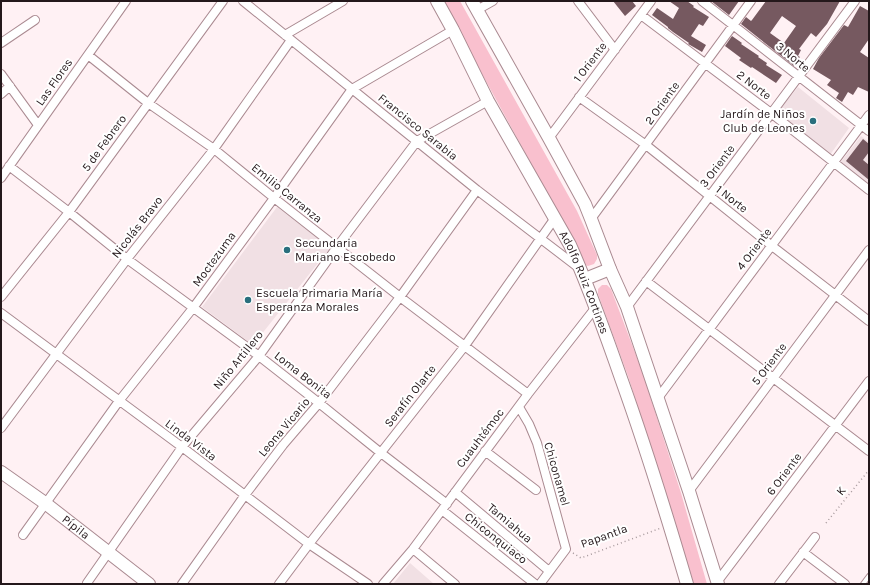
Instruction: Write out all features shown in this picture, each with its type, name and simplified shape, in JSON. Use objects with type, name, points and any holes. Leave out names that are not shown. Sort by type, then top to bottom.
[{"type":"main road","name":"Adolfo Ruiz Cortines","points":[[437,1],[488,101],[556,218],[583,274],[632,409],[670,525],[687,584]]},
{"type":"main road","points":[[474,6],[585,204],[610,269],[627,307],[689,491],[717,583]]},
{"type":"main road","points":[[583,274],[610,269]]},
{"type":"main road","name":"Pípila","points":[[1,472],[45,503],[149,584]]},
{"type":"street","name":"Las Flores","points":[[1,178],[126,1]]},
{"type":"street","name":"5 de Febrero","points":[[1,297],[69,212],[223,1]]},
{"type":"street","name":"Francisco Sarabia","points":[[243,1],[477,190],[541,238],[583,274]]},
{"type":"street","name":"Nicolás Bravo","points":[[1,428],[128,259],[214,149],[288,37],[344,1]]},
{"type":"street","points":[[474,6],[494,1]]},
{"type":"street","points":[[578,1],[615,50]]},
{"type":"street","name":"3 Norte","points":[[702,1],[869,131]]},
{"type":"street","name":"2 Oriente","points":[[591,219],[751,1]]},
{"type":"street","name":"3 Oriente","points":[[627,307],[854,1]]},
{"type":"street","name":"1 Oriente","points":[[548,138],[650,2]]},
{"type":"street","name":"2 Norte","points":[[641,16],[771,113],[869,190]]},
{"type":"street","points":[[1,43],[35,20]]},
{"type":"street","name":"Moctezuma","points":[[23,535],[119,401],[193,308],[352,89],[453,30]]},
{"type":"street","name":"Emilio Carranza","points":[[88,55],[148,103],[214,149],[464,347],[528,394]]},
{"type":"street","points":[[1,74],[38,125]]},
{"type":"street","points":[[1,94],[10,86]]},
{"type":"street","name":"1 Norte","points":[[579,97],[646,145],[869,322]]},
{"type":"street","name":"Niño Artillero","points":[[87,583],[182,447],[259,356],[336,247],[417,141],[488,101]]},
{"type":"street","name":"4 Oriente","points":[[658,398],[869,115]]},
{"type":"street","name":"Loma Bonita","points":[[9,166],[128,259],[259,356],[381,453],[445,507]]},
{"type":"street","name":"Leona Vicario","points":[[182,584],[245,495],[283,445],[319,403],[400,297],[477,190]]},
{"type":"street","name":"Serafín Olarte","points":[[279,584],[464,347],[556,218]]},
{"type":"street","name":"5 Oriente","points":[[689,491],[869,250]]},
{"type":"street","points":[[646,281],[869,451]]},
{"type":"street","name":"Cuauhtémoc","points":[[385,583],[413,549],[528,394],[596,307]]},
{"type":"street","name":"Linda Vista","points":[[1,313],[182,447],[309,544],[368,584]]},
{"type":"street","name":"6 Oriente","points":[[717,583],[869,381]]},
{"type":"street","name":"Chiconamel","points":[[519,407],[529,424],[537,443],[566,549]]},
{"type":"street","name":"Chiconamel","points":[[485,451],[536,490]]},
{"type":"street","name":"Tamiahua","points":[[455,492],[549,571]]},
{"type":"street","name":"Chiconquiaco","points":[[445,507],[535,584]]},
{"type":"street","points":[[779,584],[815,537]]},
{"type":"street","points":[[413,549],[455,584]]},
{"type":"street","name":"Papantla","points":[[544,582],[549,571],[566,549]]},
{"type":"street","points":[[804,552],[845,584]]},
{"type":"lane","points":[[863,584],[869,576]]},
{"type":"path","name":"K","points":[[826,523],[869,470]]},
{"type":"path","name":"Papantla","points":[[566,549],[581,558],[670,525]]},
{"type":"shaded area","points":[[442,1],[460,1],[577,211],[597,255],[597,259],[594,264],[588,266],[583,264],[567,229]]},
{"type":"shaded area","name":"Jardín de Niños Club de Leones","points":[[798,87],[849,128],[830,155],[777,113]]},
{"type":"shaded area","points":[[861,136],[869,142],[869,187],[840,163]]},
{"type":"shaded area","points":[[277,207],[330,248],[253,345],[202,307]]},
{"type":"shaded area","points":[[602,285],[607,285],[611,289],[642,371],[681,493],[707,584],[694,584],[628,376],[598,294],[598,289]]},
{"type":"shaded area","points":[[410,563],[434,584],[393,584]]},
{"type":"building","points":[[613,1],[632,1],[636,6],[625,16]]},
{"type":"building","points":[[669,1],[687,1],[694,6],[693,7],[709,17],[703,26],[699,24],[691,36],[706,45],[702,52],[688,44],[689,43],[652,15],[657,8],[673,19],[679,8]]},
{"type":"building","points":[[711,1],[739,1],[729,15]]},
{"type":"building","points":[[766,1],[840,1],[827,24],[816,37],[811,33],[799,49],[801,50],[798,56],[800,57],[794,66],[741,24],[746,17],[751,21]],"holes":[[[782,16],[796,26],[784,43],[770,33]]]},
{"type":"building","points":[[860,6],[869,11],[869,39],[860,52],[869,58],[869,92],[858,87],[853,95],[848,92],[842,102],[836,98],[839,93],[827,85],[831,80],[813,69],[819,58],[844,25],[848,27]]},
{"type":"building","points":[[732,36],[759,56],[758,57],[767,63],[766,65],[782,75],[776,83],[739,60],[741,58],[725,46]]},
{"type":"building","points":[[863,139],[869,144],[869,152],[863,160],[869,165],[869,180],[846,161]]},
{"type":"place","name":"Jardín de Niños Club de Leones","points":[[813,121]]},
{"type":"place","name":"Secundaria Mariano Escobedo","points":[[287,250]]},
{"type":"place","name":"Escuela Primaria María Esperanza Morales","points":[[248,300]]}]
